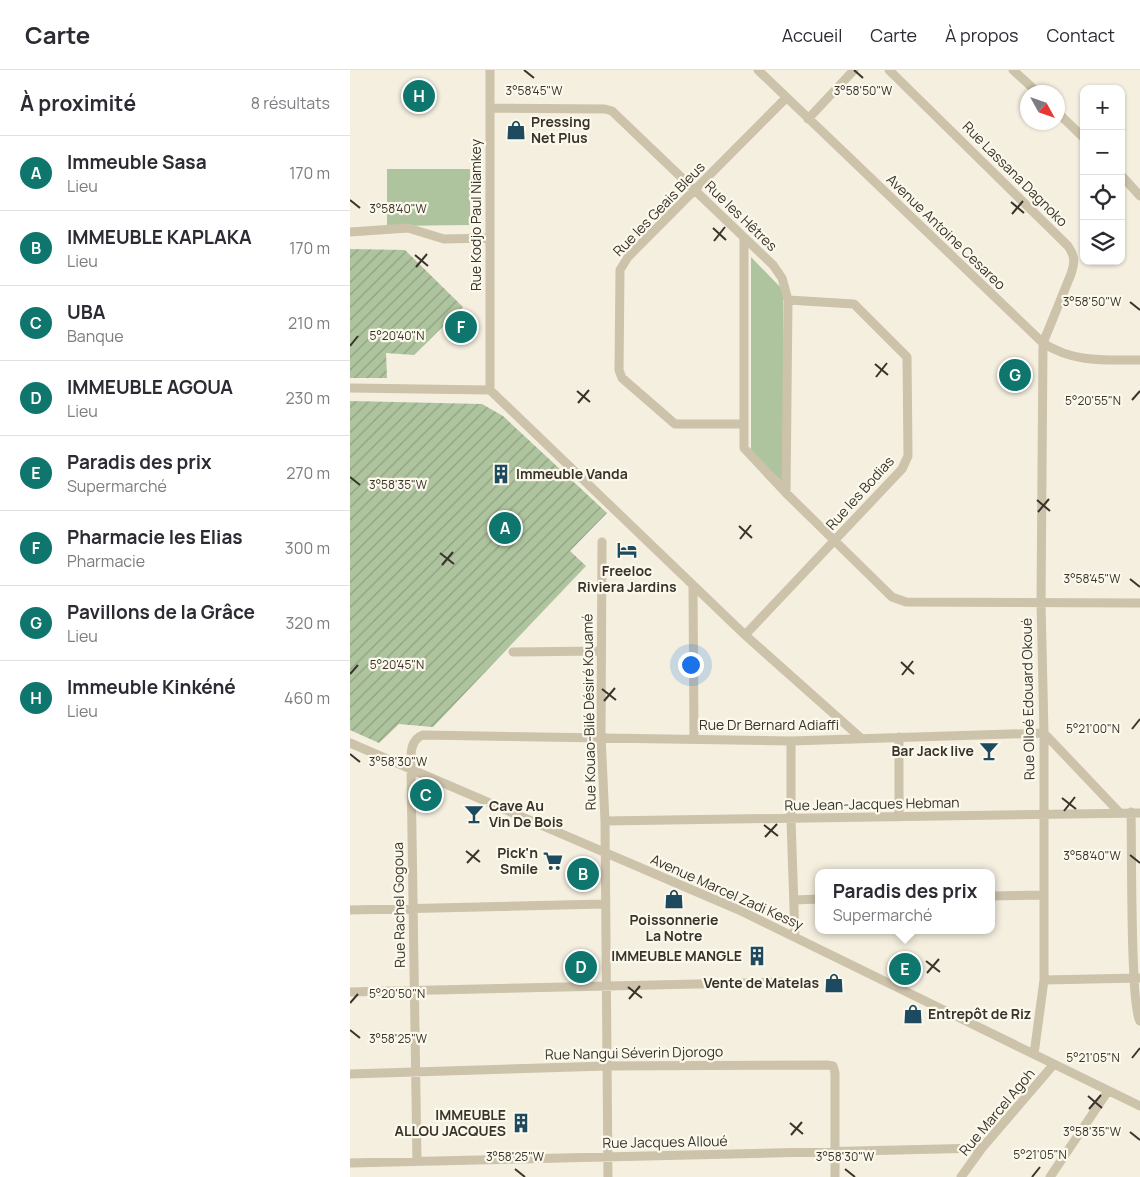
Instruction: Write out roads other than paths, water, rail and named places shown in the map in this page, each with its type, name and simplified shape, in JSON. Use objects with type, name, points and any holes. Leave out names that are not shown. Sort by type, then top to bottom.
[{"type":"street","name":"Rue Kodjo Paul Niamkey","points":[[490,70],[490,390]]},
{"type":"street","name":"Avenue Antoine Cesareo","points":[[758,70],[1043,343],[1055,351],[1072,357],[1090,360],[1140,360]]},
{"type":"street","points":[[808,119],[854,70]]},
{"type":"street","name":"Rue Lassana Dagnoko","points":[[889,70],[1074,254],[1071,274],[1043,343]]},
{"type":"street","points":[[1014,70],[1030,85]]},
{"type":"street","name":"Rue les Geais Bleus","points":[[743,424],[675,424],[622,378],[619,370],[620,270],[628,257],[786,98]]},
{"type":"street","name":"Rue les Hêtres","points":[[490,108],[605,109],[612,111],[773,265],[782,278],[788,300],[786,493]]},
{"type":"street","points":[[1065,120],[1080,134]]},
{"type":"street","points":[[1125,179],[1140,196]]},
{"type":"street","points":[[350,232],[408,228],[444,239],[490,238]]},
{"type":"street","points":[[744,239],[743,424],[747,453],[892,597],[906,602],[1140,603]]},
{"type":"street","name":"Rue les Bodias","points":[[745,635],[835,541],[906,462],[908,357],[854,304],[788,300]]},
{"type":"street","name":"Rue Olloé Edouard Okoué","points":[[1034,1054],[1044,980],[1042,895],[1044,733],[1040,603],[1043,343]]},
{"type":"street","points":[[350,388],[490,390],[745,635],[862,739]]},
{"type":"street","name":"Rue Kouao-Bilé Désiré Kouamé","points":[[602,542],[600,651],[601,737],[605,821],[608,1177]]},
{"type":"street","points":[[693,585],[694,739]]},
{"type":"street","points":[[513,652],[600,651]]},
{"type":"street","points":[[1044,733],[1119,812]]},
{"type":"street","name":"Rue Dr Bernard Adiaffi","points":[[411,768],[412,744],[417,737],[423,735],[791,741],[1044,733]]},
{"type":"street","points":[[899,737],[899,817]]},
{"type":"street","points":[[791,741],[791,820],[795,937]]},
{"type":"street","name":"Avenue Marcel Zadi Kessy","points":[[350,743],[604,852],[795,937],[1140,1106]]},
{"type":"street","name":"Rue Rachel Gogoua","points":[[411,768],[417,1161]]},
{"type":"street","points":[[1136,812],[1136,1014],[1140,1021]]},
{"type":"street","name":"Rue Jean-Jacques Hebman","points":[[605,821],[791,820],[1136,812]]},
{"type":"street","points":[[995,896],[1042,895]]},
{"type":"street","points":[[795,900],[815,899]]},
{"type":"street","points":[[350,910],[605,904]]},
{"type":"street","points":[[1044,980],[1137,978]]},
{"type":"street","points":[[350,992],[781,982]]},
{"type":"street","name":"Rue Marcel Agoh","points":[[961,1177],[982,1148],[1054,1064]]},
{"type":"street","name":"Rue Nangui Séverin Djorogo","points":[[350,1074],[607,1066],[833,1066],[835,1073],[834,1152]]},
{"type":"street","points":[[1050,1177],[1108,1091]]},
{"type":"street","name":"Rue Jacques Alloué","points":[[350,1163],[982,1148]]},
{"type":"street","points":[[834,1152],[835,1177]]},
{"type":"place","name":"Immeuble Kinkéné","points":[[419,96]]},
{"type":"place","name":"Pressing Net Plus","points":[[516,130]]},
{"type":"place","name":"Pharmacie les Elias","points":[[461,327]]},
{"type":"place","name":"Pavillons de la Grâce","points":[[1015,375]]},
{"type":"place","name":"Immeuble Vanda","points":[[501,474]]},
{"type":"place","name":"Immeuble Sasa","points":[[505,528]]},
{"type":"place","name":"Freeloc Riviera Jardins","points":[[627,550]]},
{"type":"place","name":"Bar Jack live","points":[[989,751]]},
{"type":"place","name":"UBA","points":[[426,795]]},
{"type":"place","name":"Cave Au Vin De Bois","points":[[474,814]]},
{"type":"place","name":"Pick'n Smile","points":[[553,861]]},
{"type":"place","name":"IMMEUBLE KAPLAKA","points":[[583,874]]},
{"type":"place","name":"Poissonnerie La Notre","points":[[674,899]]},
{"type":"place","name":"IMMEUBLE MANGLE","points":[[757,956]]},
{"type":"place","name":"IMMEUBLE AGOUA","points":[[581,967]]},
{"type":"place","name":"Paradis des prix","points":[[905,969]]},
{"type":"place","name":"Vente de Matelas","points":[[834,983]]},
{"type":"place","name":"Entrepôt de Riz","points":[[913,1014]]},
{"type":"place","name":"IMMEUBLE ALLOU JACQUES","points":[[521,1123]]}]
